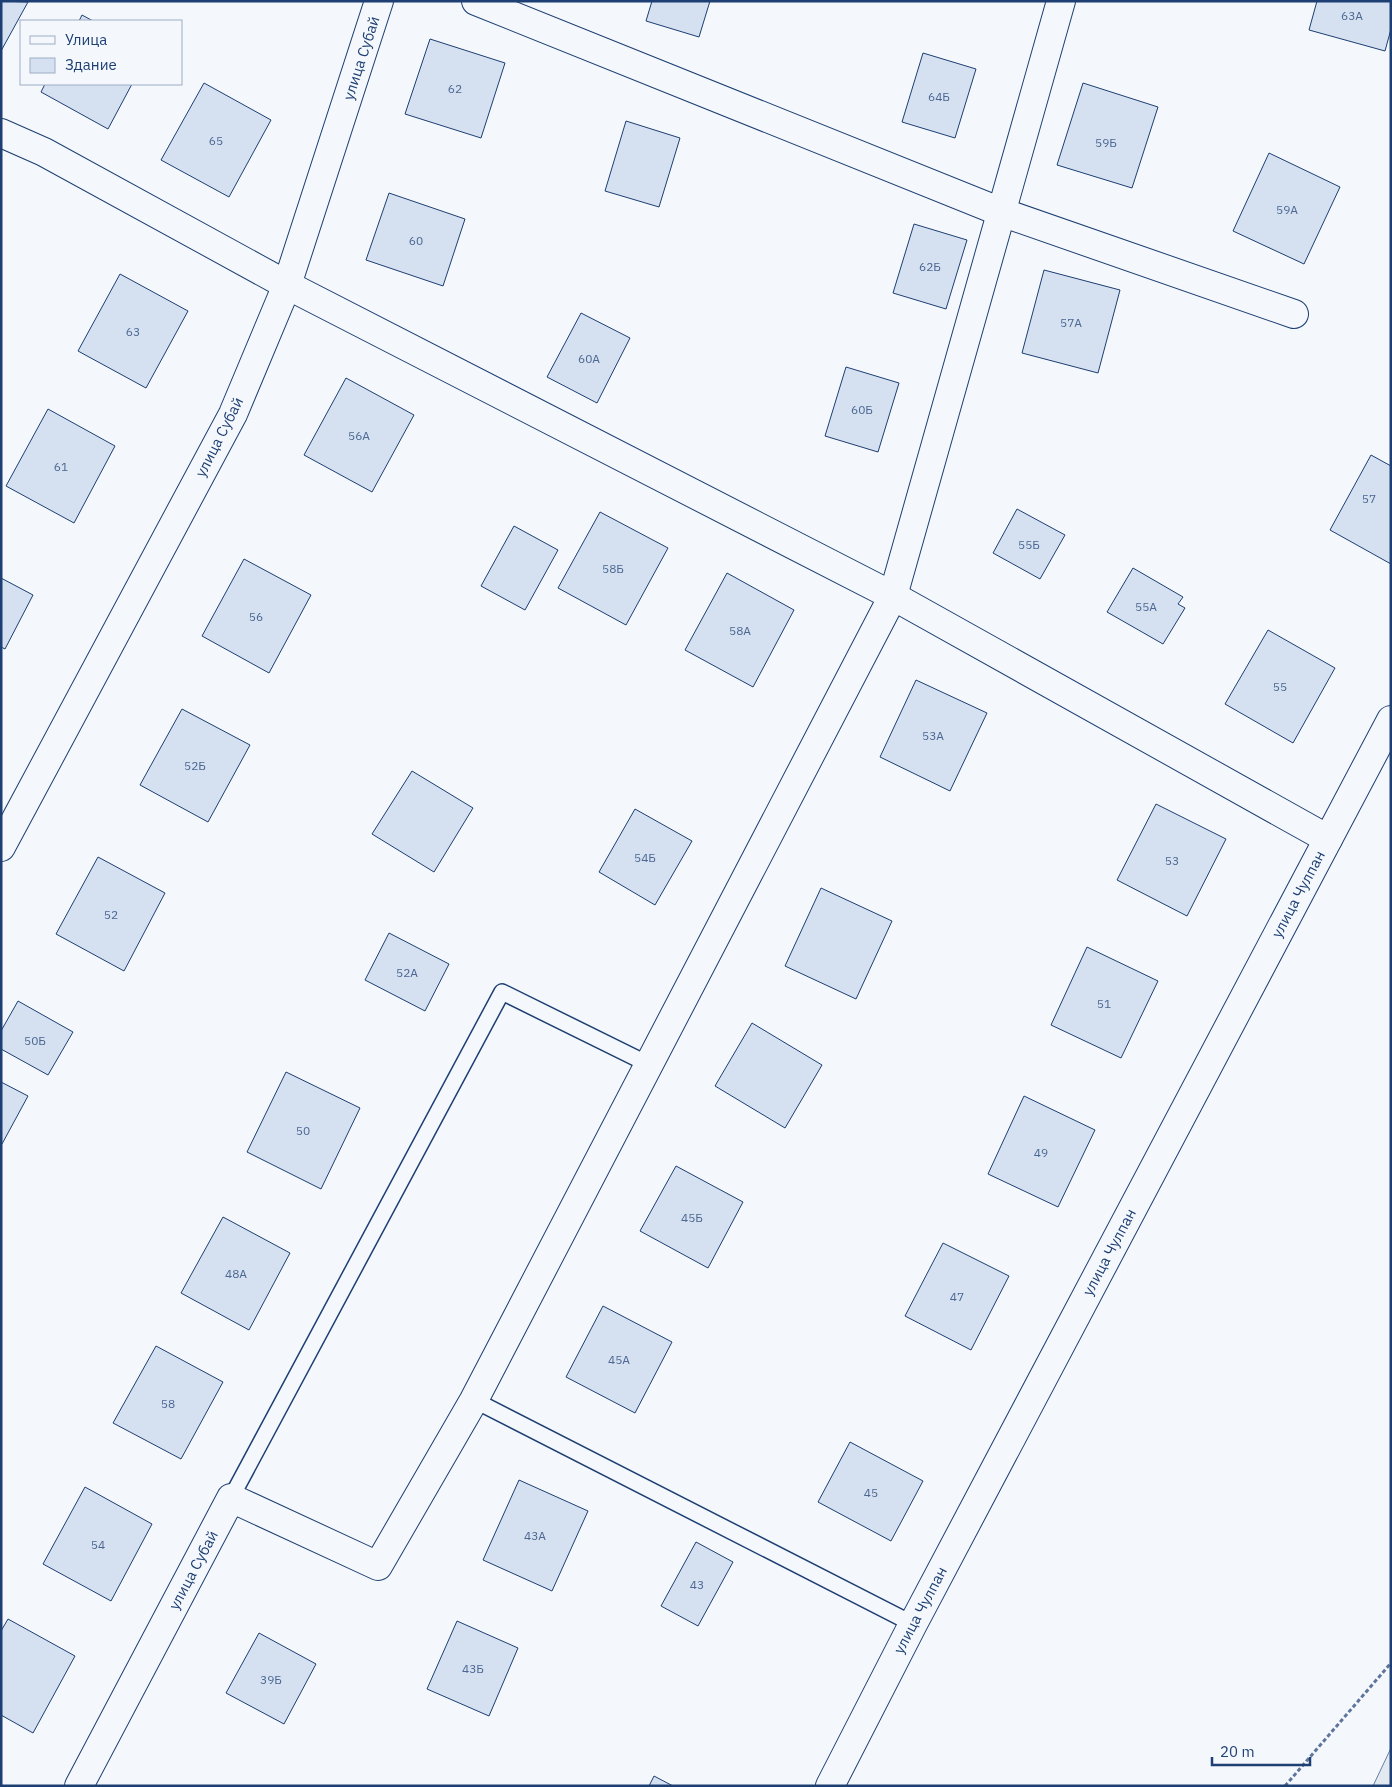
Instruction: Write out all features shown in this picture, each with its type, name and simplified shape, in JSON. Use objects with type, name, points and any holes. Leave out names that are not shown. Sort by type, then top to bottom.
[{"type":"street","name":"улица Субай","points":[[1,847],[233,414],[287,285],[379,1]]},
{"type":"street","points":[[476,1],[1001,212],[1294,314]]},
{"type":"street","points":[[231,1498],[378,1566],[474,1400],[650,1065],[892,596],[1061,1]]},
{"type":"street","points":[[1,133],[44,152],[287,285],[892,596],[1328,839]]},
{"type":"street","name":"улица Чулпан","points":[[830,1786],[913,1624],[1391,720]]},
{"type":"street","name":"улица Субай","points":[[79,1786],[231,1498]]},
{"type":"lane","points":[[231,1498],[502,992],[650,1065]]},
{"type":"lane","points":[[474,1400],[913,1624]]},
{"type":"path","points":[[1285,1786],[1391,1663]]},
{"type":"shaded area","points":[[1391,1748],[1391,1786],[1373,1786]]},
{"type":"building","points":[[1,1],[28,2],[1,51]]},
{"type":"building","points":[[652,1],[710,1],[699,37],[646,21]]},
{"type":"building","points":[[1317,1],[1391,1],[1391,29],[1385,51],[1309,30]]},
{"type":"building","points":[[82,15],[91,20],[80,20]]},
{"type":"building","points":[[430,39],[505,63],[481,138],[405,114]]},
{"type":"building","points":[[923,53],[976,69],[955,138],[902,122]]},
{"type":"building","points":[[204,83],[271,120],[229,197],[161,160]]},
{"type":"building","points":[[1083,83],[1158,107],[1132,188],[1057,165]]},
{"type":"building","points":[[44,85],[131,85],[108,129],[41,92]]},
{"type":"building","points":[[626,121],[680,138],[659,207],[605,191]]},
{"type":"building","points":[[1269,153],[1340,187],[1304,264],[1233,231]]},
{"type":"building","points":[[389,193],[465,219],[443,286],[366,260]]},
{"type":"building","points":[[914,224],[967,240],[946,309],[893,293]]},
{"type":"building","points":[[1044,270],[1120,290],[1098,373],[1022,353]]},
{"type":"building","points":[[120,274],[188,311],[146,388],[78,351]]},
{"type":"building","points":[[581,313],[630,338],[597,403],[547,377]]},
{"type":"building","points":[[846,367],[899,383],[878,452],[825,436]]},
{"type":"building","points":[[346,378],[414,415],[372,492],[304,455]]},
{"type":"building","points":[[48,409],[115,446],[74,523],[6,486]]},
{"type":"building","points":[[1371,455],[1391,466],[1391,564],[1330,530]]},
{"type":"building","points":[[1017,509],[1065,535],[1040,579],[993,553]]},
{"type":"building","points":[[600,512],[668,548],[626,625],[558,588]]},
{"type":"building","points":[[514,526],[558,550],[525,610],[481,586]]},
{"type":"building","points":[[244,559],[311,595],[269,673],[202,636]]},
{"type":"building","points":[[1133,568],[1183,597],[1178,604],[1185,608],[1163,644],[1107,612]]},
{"type":"building","points":[[727,573],[794,610],[753,687],[685,650]]},
{"type":"building","points":[[1,578],[33,595],[5,649],[1,647]]},
{"type":"building","points":[[1268,630],[1335,668],[1293,743],[1225,704]]},
{"type":"building","points":[[916,680],[987,713],[950,791],[880,757]]},
{"type":"building","points":[[182,709],[250,745],[208,822],[140,785]]},
{"type":"building","points":[[412,771],[473,808],[434,872],[372,834]]},
{"type":"building","points":[[1156,804],[1226,839],[1187,916],[1117,880]]},
{"type":"building","points":[[635,809],[692,841],[655,905],[599,872]]},
{"type":"building","points":[[98,857],[165,893],[124,971],[56,934]]},
{"type":"building","points":[[821,888],[892,921],[856,999],[785,966]]},
{"type":"building","points":[[389,933],[449,964],[425,1011],[365,980]]},
{"type":"building","points":[[1087,947],[1158,981],[1121,1058],[1051,1025]]},
{"type":"building","points":[[18,1001],[73,1032],[48,1075],[1,1049],[1,1031]]},
{"type":"building","points":[[752,1023],[822,1065],[785,1128],[715,1086]]},
{"type":"building","points":[[286,1072],[360,1108],[321,1189],[247,1152]]},
{"type":"building","points":[[1,1082],[28,1096],[2,1144],[1,1144]]},
{"type":"building","points":[[1024,1096],[1095,1130],[1058,1207],[988,1174]]},
{"type":"building","points":[[676,1166],[743,1202],[708,1268],[640,1231]]},
{"type":"building","points":[[223,1217],[290,1253],[249,1330],[181,1293]]},
{"type":"building","points":[[943,1243],[1009,1276],[971,1350],[905,1316]]},
{"type":"building","points":[[603,1306],[672,1342],[635,1413],[566,1377]]},
{"type":"building","points":[[156,1346],[223,1382],[181,1459],[113,1423]]},
{"type":"building","points":[[850,1442],[923,1481],[891,1541],[818,1502]]},
{"type":"building","points":[[519,1480],[588,1511],[552,1591],[483,1560]]},
{"type":"building","points":[[85,1487],[152,1524],[111,1601],[43,1564]]},
{"type":"building","points":[[696,1542],[733,1562],[698,1626],[661,1606]]},
{"type":"building","points":[[8,1619],[75,1656],[33,1733],[1,1715],[1,1631]]},
{"type":"building","points":[[457,1621],[518,1648],[489,1716],[427,1689]]},
{"type":"building","points":[[259,1633],[316,1664],[284,1724],[226,1693]]},
{"type":"building","points":[[654,1776],[673,1786],[649,1786]]}]
